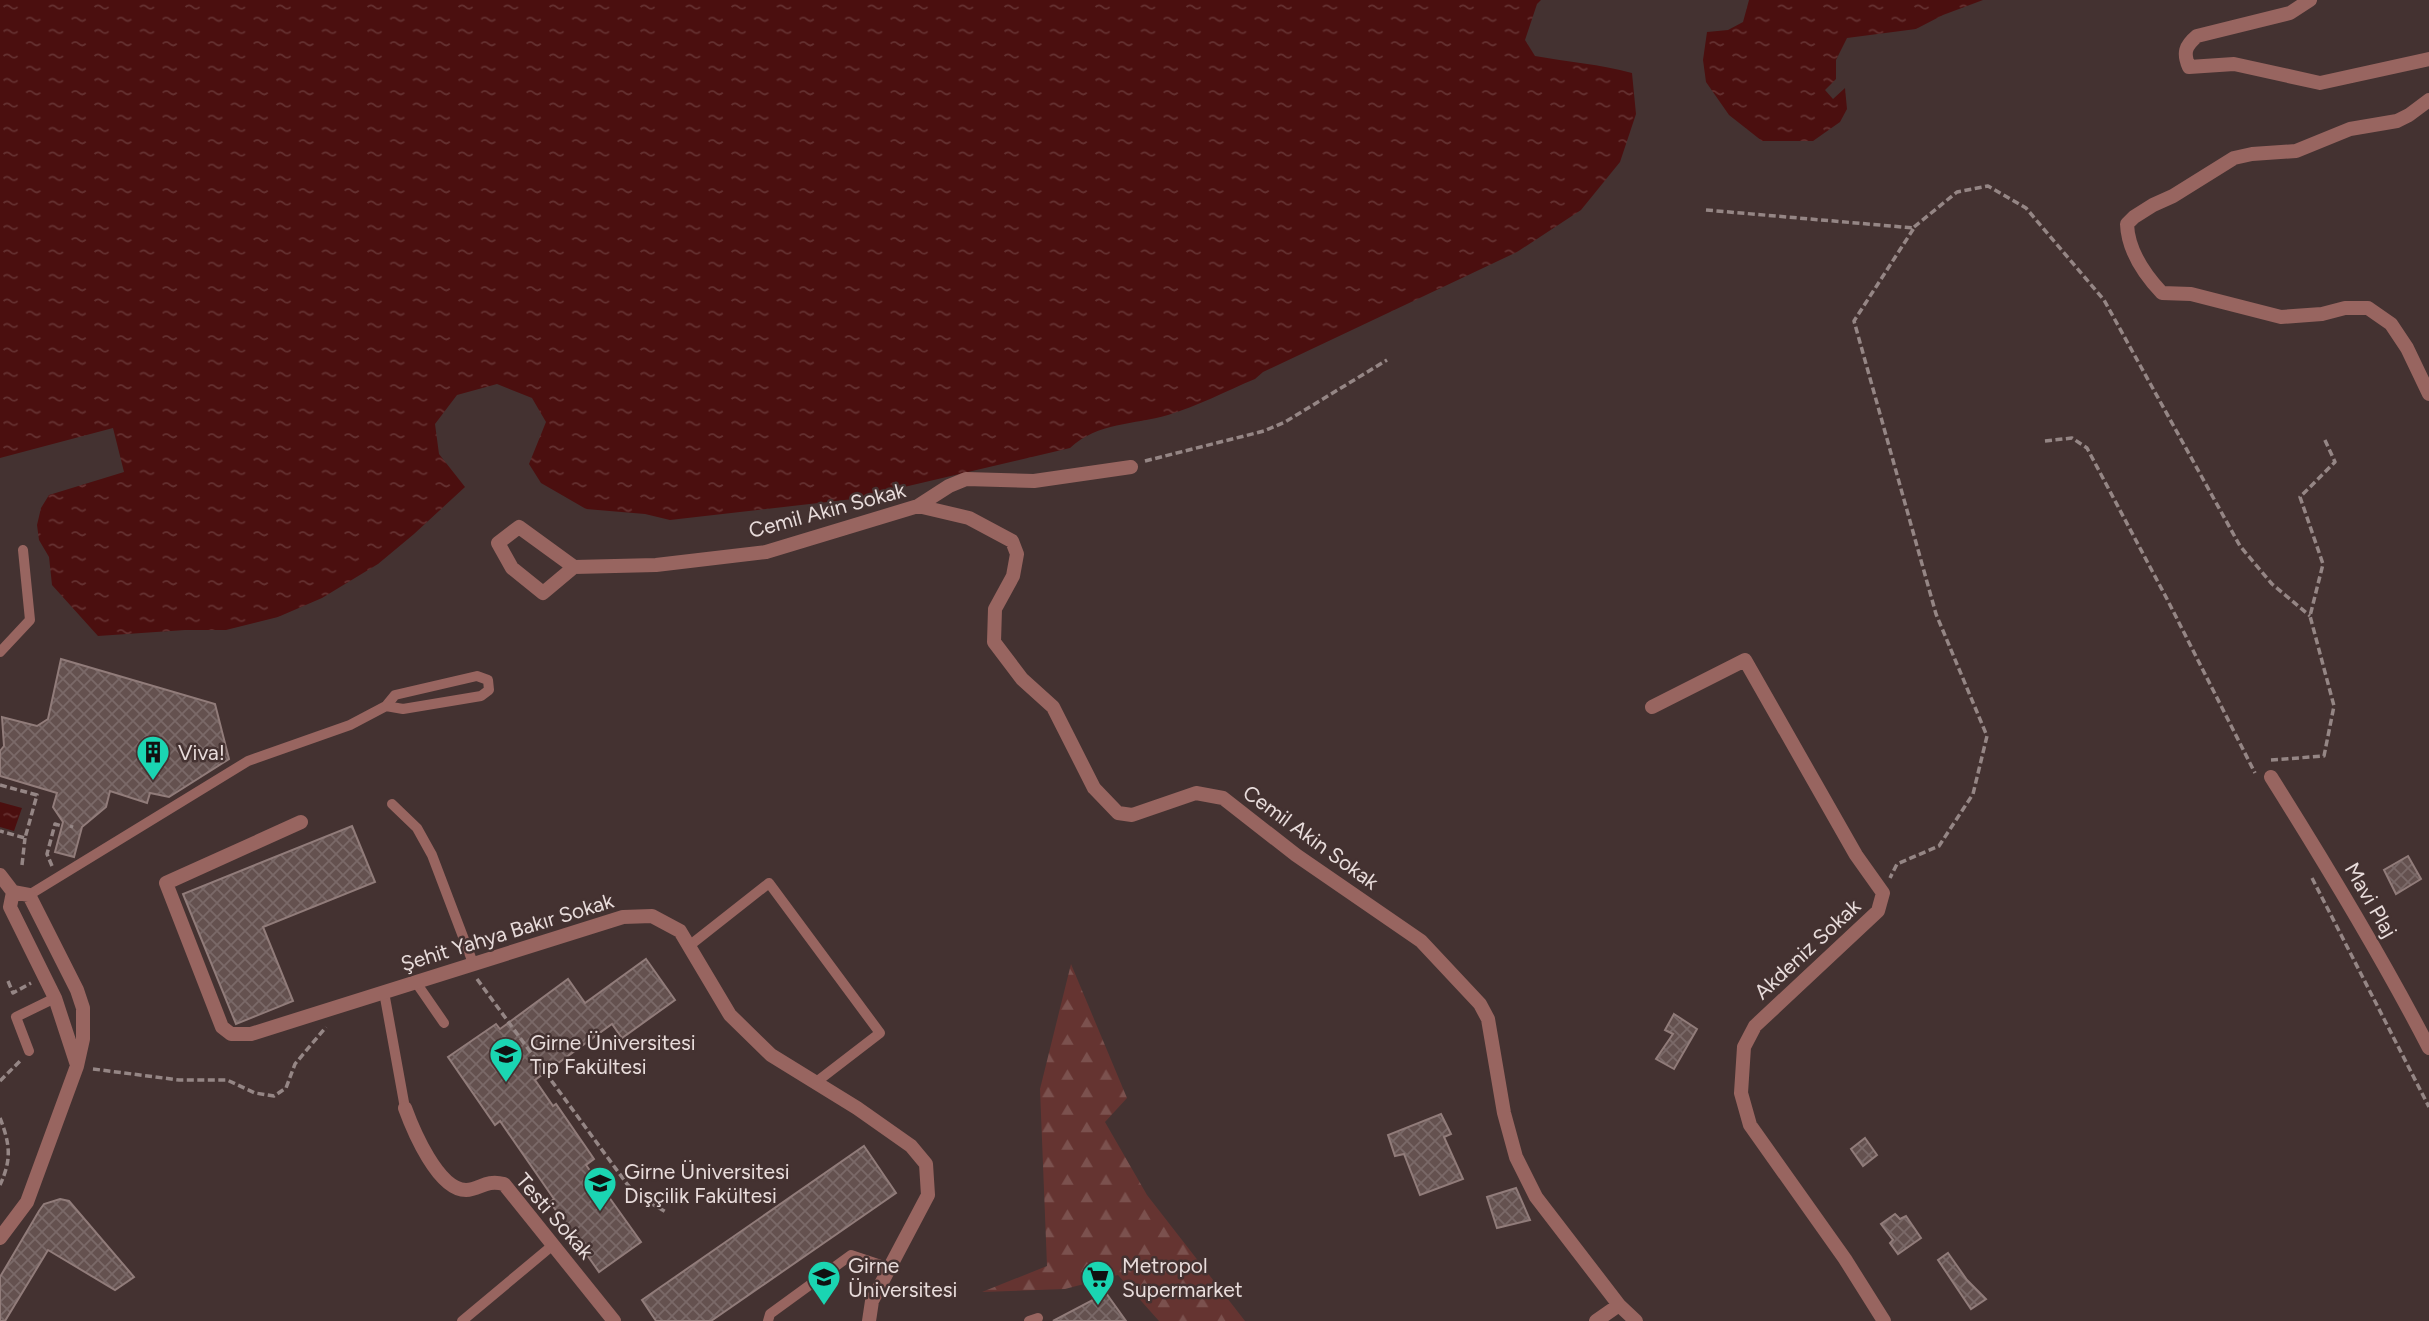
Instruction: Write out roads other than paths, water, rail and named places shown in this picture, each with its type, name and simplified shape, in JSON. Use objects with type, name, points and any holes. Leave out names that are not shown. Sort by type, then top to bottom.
[{"type":"street","points":[[2310,0],[2290,13],[2197,36],[2187,44],[2184,56],[2189,67],[2234,64],[2320,83],[2429,60]]},
{"type":"street","points":[[2429,100],[2409,116],[2397,121],[2350,129],[2296,151],[2234,158],[2173,196],[2152,205],[2127,224],[2128,235],[2146,276],[2162,293],[2191,294],[2281,317],[2322,314],[2344,308],[2368,308],[2391,324],[2407,348],[2429,394]]},
{"type":"street","points":[[918,506],[949,486],[967,479],[1034,481],[1131,467]]},
{"type":"street","name":"Cemil Akin Sokak","points":[[574,567],[656,565],[766,552],[918,506],[969,518],[1012,541],[1017,554],[1013,576],[995,609],[994,642],[1022,679],[1053,706],[1094,789],[1118,813],[1132,815],[1196,793],[1223,798],[1296,855],[1421,941],[1480,1004],[1488,1019],[1504,1113],[1516,1157],[1536,1197],[1619,1305],[1636,1321]]},
{"type":"street","points":[[519,527],[574,567],[543,593],[513,568],[498,543],[519,527]]},
{"type":"street","name":"Akdeniz Sokak","points":[[1652,707],[1745,660],[1856,855],[1883,893],[1878,911],[1755,1026],[1744,1047],[1741,1093],[1750,1125],[1845,1259],[1884,1321]]},
{"type":"street","name":"Mavi Plaj","points":[[2264,776],[2340,888],[2429,1048]]},
{"type":"street","name":"Şehit Yahya Bakır Sokak","points":[[301,821],[166,883],[222,1027],[231,1034],[251,1034],[622,917],[652,916],[680,931],[730,1015],[771,1055],[912,1146],[926,1164],[928,1195],[872,1301],[869,1321]]},
{"type":"street","points":[[0,875],[13,892],[29,895],[83,1008],[83,1039],[78,1066],[27,1202],[0,1238]]},
{"type":"street","points":[[13,892],[10,907],[55,998],[78,1066]]},
{"type":"street","name":"Testi Sokak","points":[[405,1108],[412,1128],[437,1171],[449,1184],[466,1190],[495,1182],[504,1184],[614,1321]]},
{"type":"street","points":[[1596,1321],[1619,1305]]},
{"type":"lane","points":[[0,652],[30,620],[23,550]]},
{"type":"lane","points":[[29,895],[248,761],[350,725],[386,706],[395,695],[477,676],[488,680],[489,691],[481,696],[403,709],[386,706]]},
{"type":"lane","points":[[392,804],[417,828],[432,855],[470,964]]},
{"type":"lane","points":[[689,946],[769,883],[880,1032],[815,1083]]},
{"type":"lane","points":[[415,981],[444,1023]]},
{"type":"lane","points":[[383,992],[405,1108]]},
{"type":"lane","points":[[29,1051],[16,1017],[55,998]]},
{"type":"lane","points":[[462,1321],[553,1245]]},
{"type":"lane","points":[[768,1321],[770,1314],[850,1255],[890,1268]]},
{"type":"water","points":[[0,0],[1541,0],[1537,4],[1525,40],[1535,56],[1632,73],[1636,114],[1620,162],[1581,210],[1517,252],[1201,403],[1155,418],[1092,433],[1070,448],[853,499],[670,520],[645,514],[586,509],[541,483],[529,464],[546,422],[532,398],[497,384],[457,395],[435,424],[439,454],[465,487],[378,564],[322,598],[278,617],[226,630],[98,636],[52,585],[49,557],[39,540],[37,525],[41,508],[49,495],[124,472],[113,428],[0,458]]},
{"type":"water","points":[[1749,0],[1983,0],[1943,15],[1916,29],[1847,38],[1836,60],[1836,79],[1825,90],[1833,99],[1845,88],[1847,109],[1840,122],[1813,141],[1762,141],[1729,115],[1706,82],[1703,60],[1707,32],[1728,30],[1743,22]]},
{"type":"water","points":[[0,802],[22,808],[14,831],[0,827]]},
{"type":"place","name":"Viva!","points":[[153,782]]},
{"type":"place","name":"Girne Üniversitesi Tıp Fakültesi","points":[[506,1084]]},
{"type":"place","name":"Girne Üniversitesi Dişçilik Fakültesi","points":[[600,1213]]},
{"type":"place","name":"Girne Üniversitesi","points":[[824,1307]]},
{"type":"place","name":"Metropol Supermarket","points":[[1098,1307]]}]
